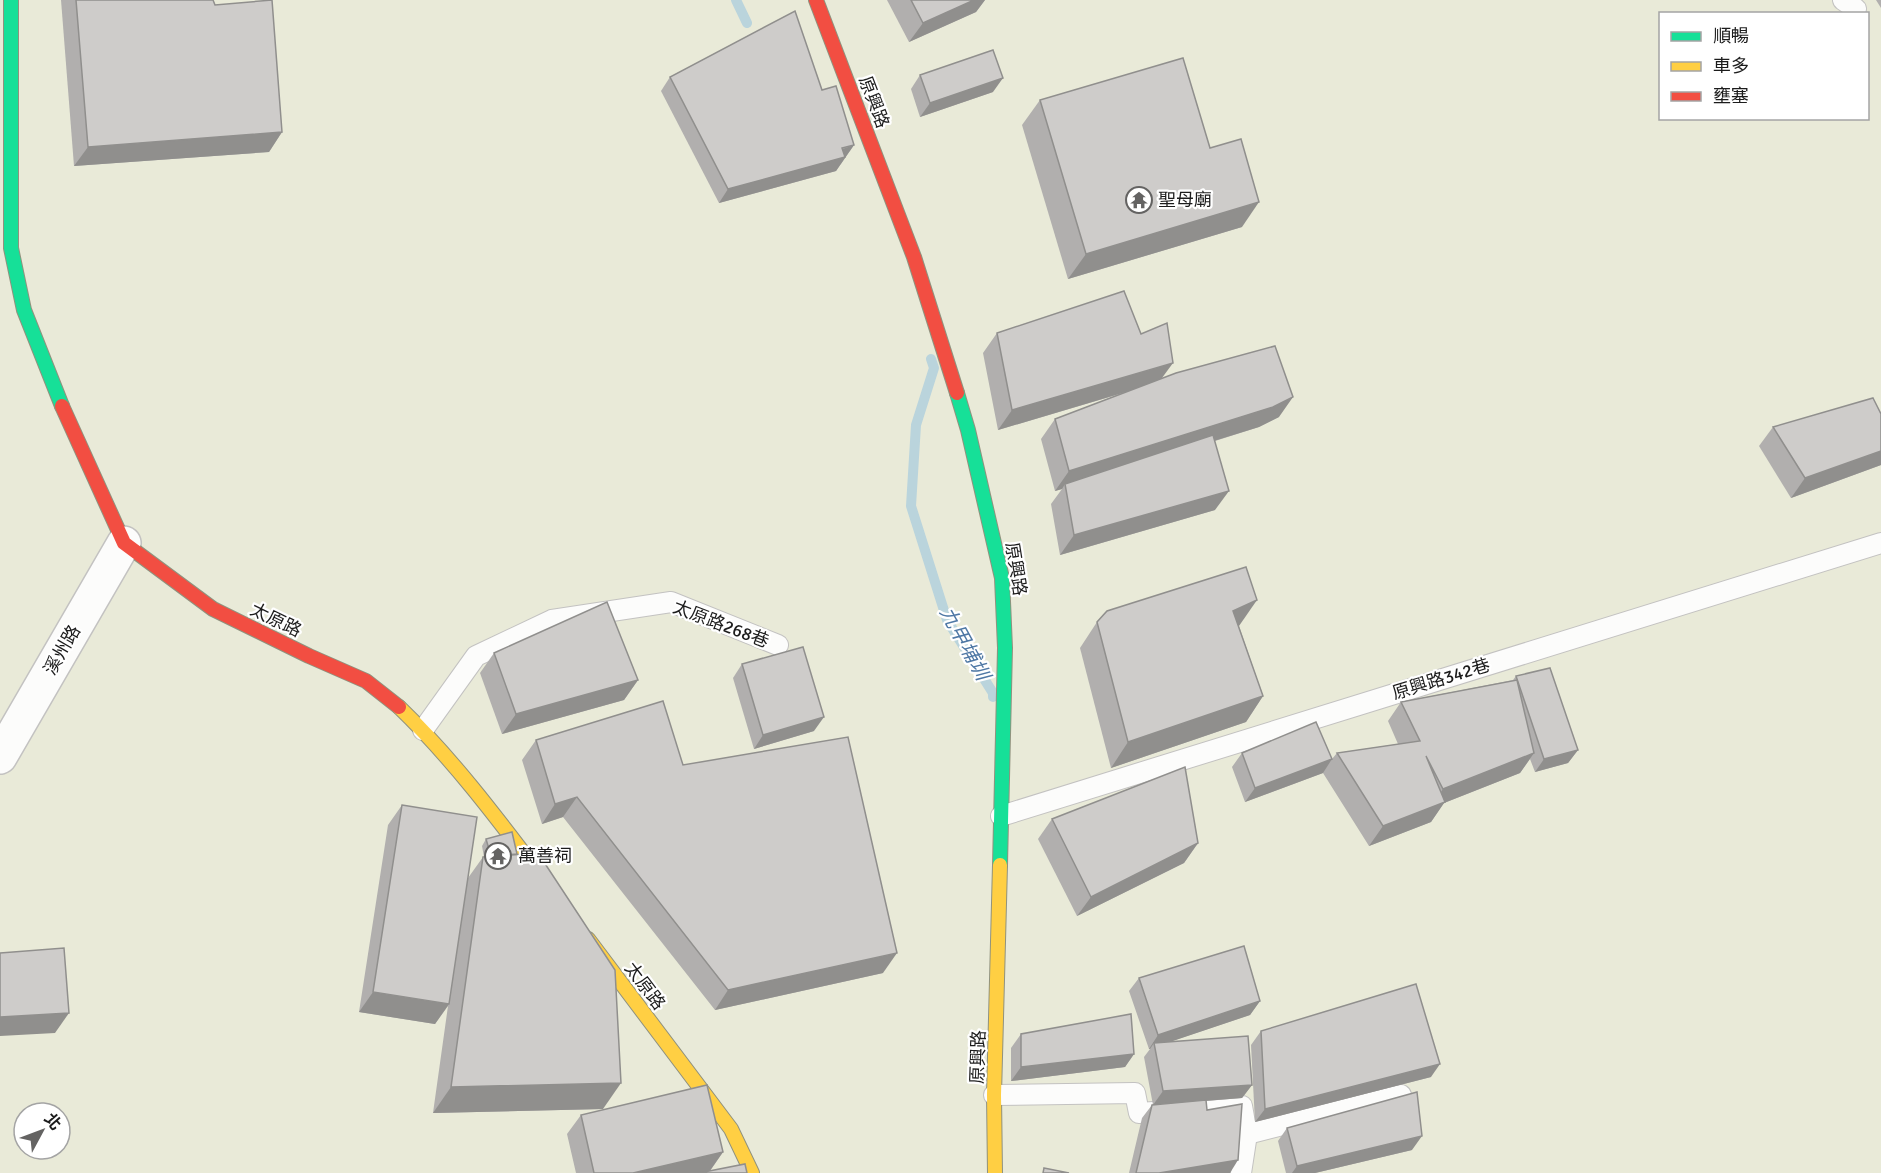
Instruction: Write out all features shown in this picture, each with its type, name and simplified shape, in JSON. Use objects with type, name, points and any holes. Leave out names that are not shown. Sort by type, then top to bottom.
[{"type":"street","name":"太原路","points":[[11,0],[6,108],[6,249],[24,310],[66,415],[124,543],[213,609],[366,681],[395,703],[423,730],[510,835],[558,900]]},
{"type":"street","name":"原興路","points":[[816,0],[914,257],[968,430],[1002,578],[1005,648],[994,1095],[995,1173]]},
{"type":"street","name":"溪州路","points":[[0,757],[124,543]]},
{"type":"street","name":"太原路","points":[[579,927],[725,1120],[752,1173]]},
{"type":"lane","name":"原興路342巷","points":[[1001,816],[1881,543]]},
{"type":"lane","name":"太原路268巷","points":[[423,730],[476,656],[552,620],[671,602],[778,645]]},
{"type":"lane","points":[[994,1095],[1135,1093],[1139,1113],[1242,1106],[1246,1134],[1241,1173]]},
{"type":"lane","points":[[1246,1134],[1401,1095]]},
{"type":"green space","points":[[0,0],[1881,0],[1881,1173],[0,1173]]},
{"type":"building","points":[[76,0],[213,0],[215,5],[272,0],[282,132],[88,147]]},
{"type":"building","points":[[911,0],[974,0],[923,23]]},
{"type":"building","points":[[795,11],[822,90],[836,86],[854,145],[842,148],[845,157],[728,189],[670,77]]},
{"type":"building","points":[[993,50],[1003,78],[930,103],[920,75]]},
{"type":"building","name":"聖母廟","points":[[1183,58],[1210,148],[1241,139],[1259,202],[1086,254],[1040,100]]},
{"type":"building","points":[[1124,291],[1141,334],[1167,323],[1173,363],[1012,410],[997,333]]},
{"type":"building","points":[[1275,346],[1293,397],[1273,407],[1069,471],[1055,419],[1176,373]]},
{"type":"building","points":[[1873,398],[1881,414],[1881,451],[1805,478],[1773,427]]},
{"type":"building","points":[[1213,435],[1229,491],[1074,535],[1065,484]]},
{"type":"building","points":[[1246,567],[1257,600],[1233,611],[1263,696],[1128,742],[1097,622],[1107,611]]},
{"type":"building","points":[[607,602],[638,680],[516,714],[494,653]]},
{"type":"building","points":[[803,647],[824,717],[763,735],[742,664]]},
{"type":"building","points":[[1550,668],[1578,750],[1544,759],[1516,676]]},
{"type":"building","points":[[1517,680],[1534,753],[1443,789],[1426,756],[1445,802],[1383,826],[1337,753],[1420,741],[1401,702]]},
{"type":"building","points":[[663,701],[683,765],[848,737],[897,953],[728,990],[577,797],[555,804],[536,740]]},
{"type":"building","points":[[1316,722],[1332,759],[1255,788],[1242,753]]},
{"type":"building","points":[[1185,767],[1198,843],[1091,897],[1052,819]]},
{"type":"building","points":[[402,805],[477,817],[449,1004],[373,992]]},
{"type":"building","points":[[512,832],[517,854],[491,856],[486,839]]},
{"type":"building","points":[[538,853],[615,970],[621,1083],[451,1087],[483,857]]},
{"type":"building","points":[[1244,946],[1260,1001],[1158,1035],[1139,978]]},
{"type":"building","points":[[64,948],[69,1013],[0,1017],[0,953]]},
{"type":"building","points":[[1416,984],[1440,1064],[1265,1109],[1261,1031]]},
{"type":"building","points":[[1131,1014],[1134,1054],[1021,1067],[1021,1034]]},
{"type":"building","points":[[1248,1036],[1252,1085],[1163,1091],[1154,1043]]},
{"type":"building","points":[[707,1085],[723,1152],[633,1173],[594,1173],[581,1115]]},
{"type":"building","points":[[1417,1092],[1422,1136],[1297,1166],[1287,1128]]},
{"type":"building","points":[[1206,1100],[1207,1110],[1242,1104],[1238,1160],[1159,1173],[1136,1173],[1152,1105]]},
{"type":"building","points":[[745,1164],[747,1173],[699,1173]]},
{"type":"building","points":[[1044,1168],[1069,1173],[1043,1173]]},
{"type":"waterway","name":"九甲埔圳","points":[[736,0],[747,23]]},
{"type":"waterway","name":"九甲埔圳","points":[[931,359],[934,368],[916,425],[911,506],[947,620],[993,693],[993,697]]},
{"type":"traffic: fast","points":[[11,0],[11,248],[24,310],[62,406]]},
{"type":"traffic: fast","points":[[957,393],[968,430],[1002,578],[1005,648],[1000,865]]},
{"type":"traffic: slow","points":[[399,707],[440,749],[550,888]]},
{"type":"traffic: slow","points":[[995,1173],[994,1095],[1000,865]]},
{"type":"traffic: slow","points":[[588,939],[731,1129],[752,1173]]},
{"type":"traffic: jam","points":[[816,0],[914,257],[957,393]]},
{"type":"traffic: jam","points":[[62,406],[124,543],[213,609],[366,681],[399,707]]},
{"type":"place","name":"聖母廟","points":[[1139,200]]},
{"type":"place","name":"萬善祠","points":[[498,856]]}]
